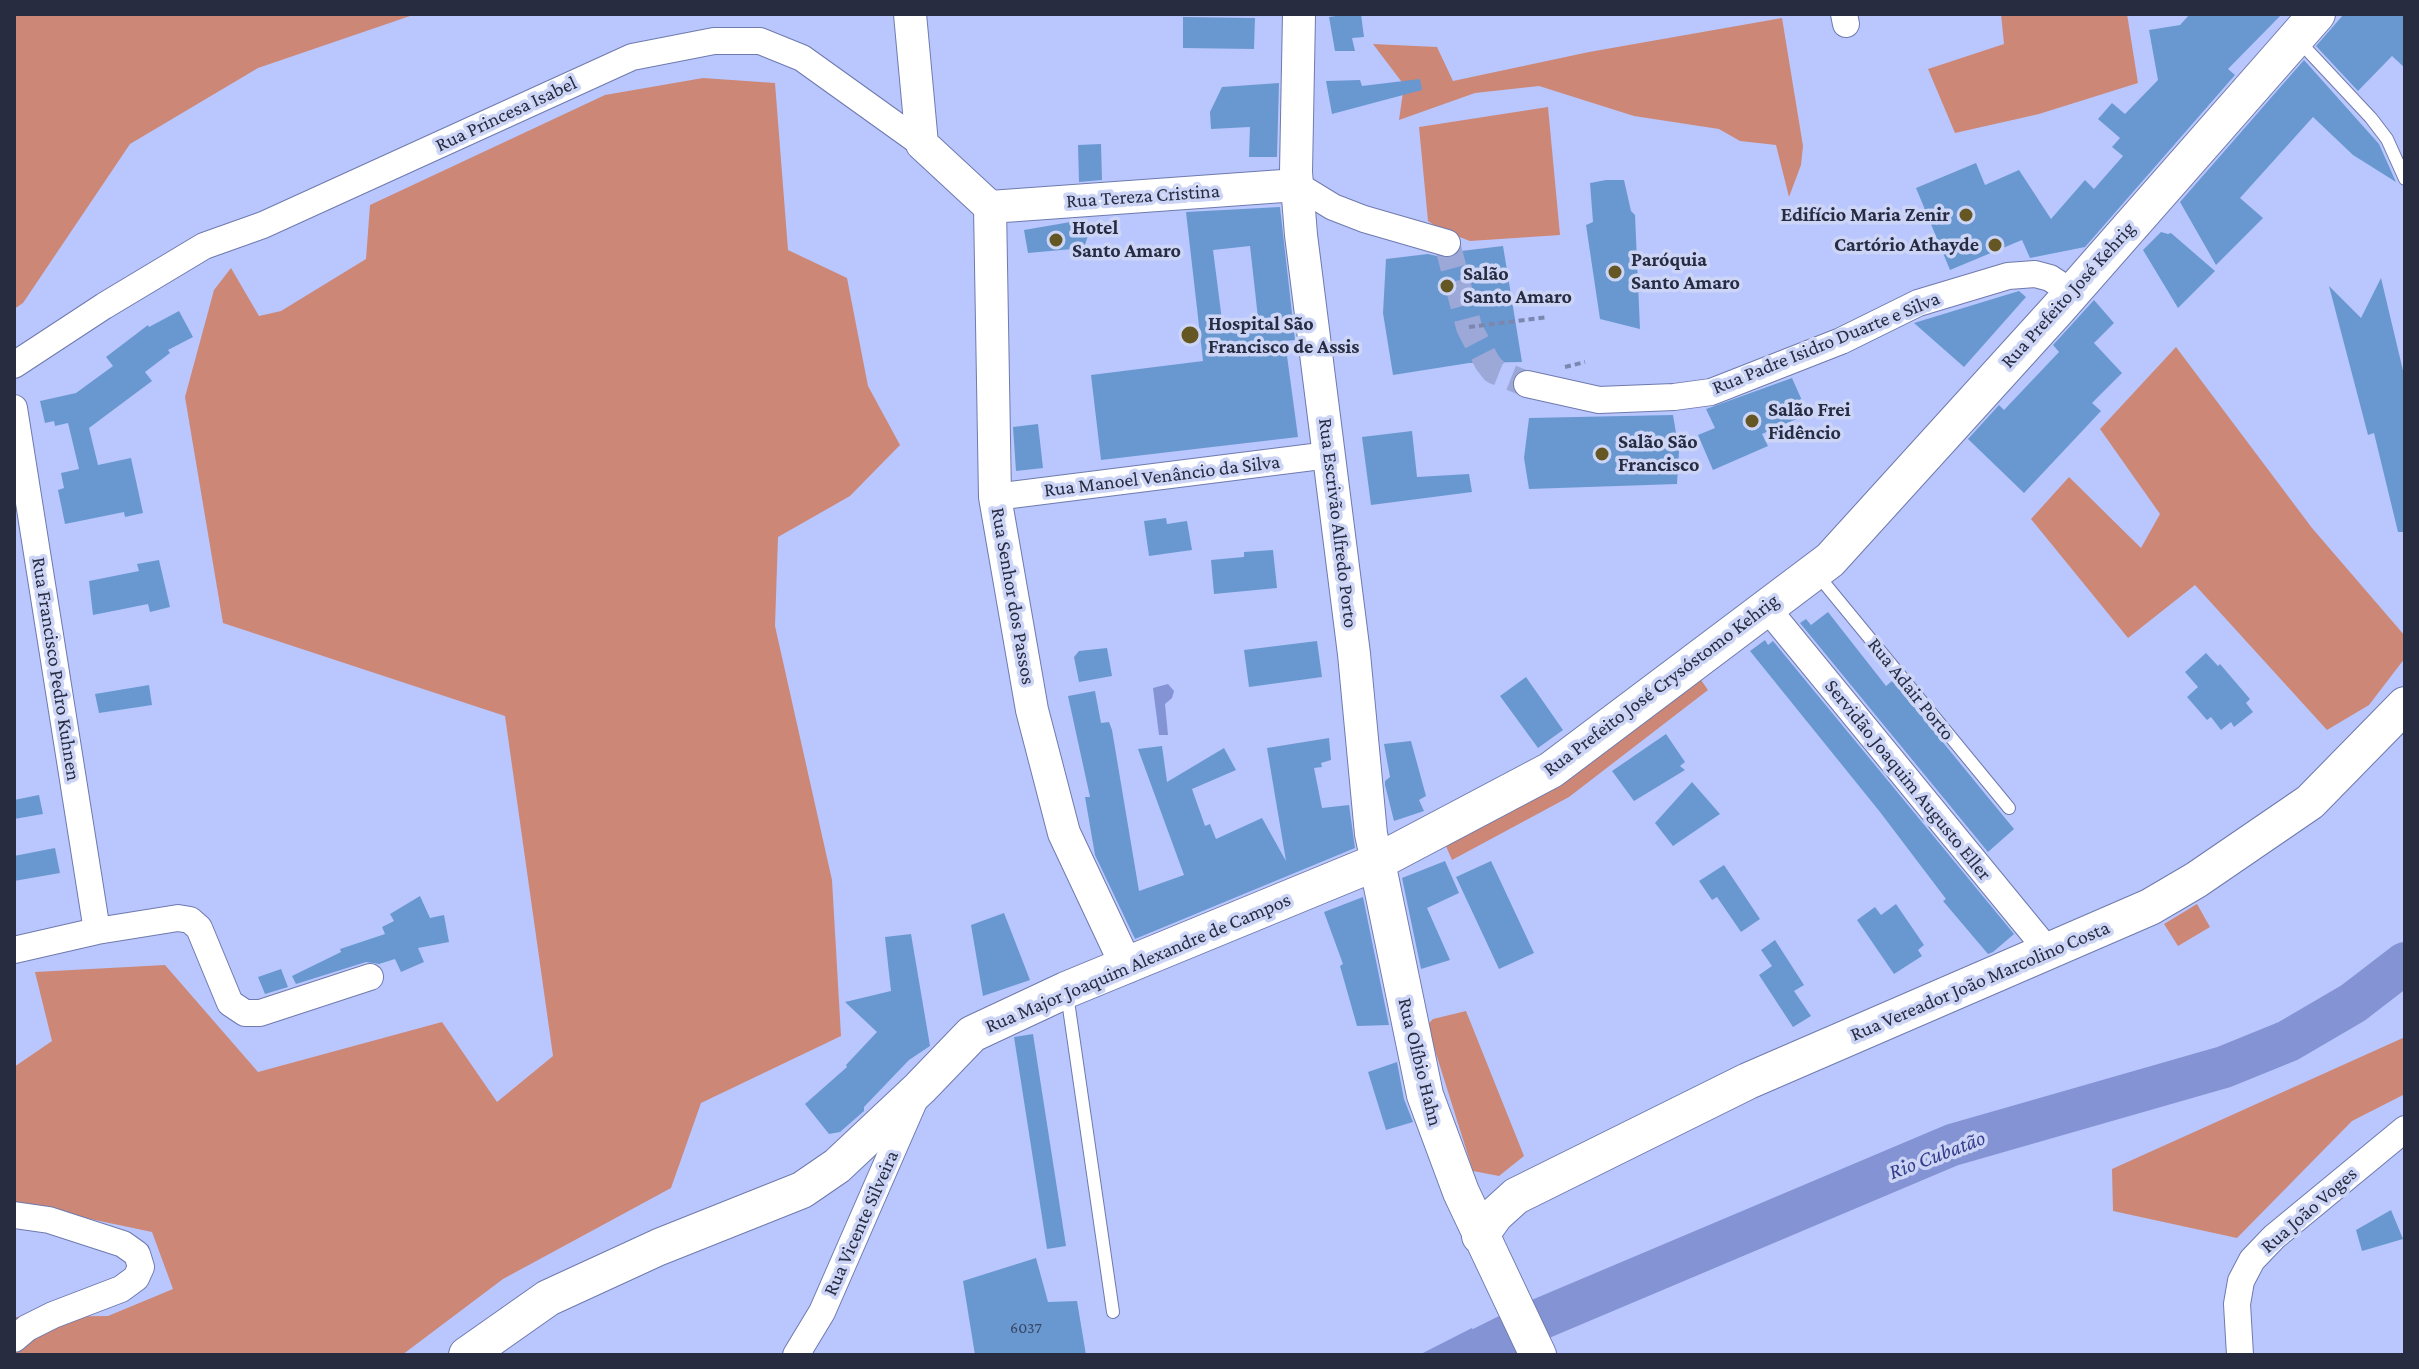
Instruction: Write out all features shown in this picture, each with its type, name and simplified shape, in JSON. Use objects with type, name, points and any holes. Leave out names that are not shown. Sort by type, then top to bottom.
[{"type":"main road","name":"Rua Prefeito José Kehrig","points":[[1814,570],[1830,560],[2307,26]]},
{"type":"main road","name":"Rua Prefeito José Crysóstomo Kehrig","points":[[1377,862],[1551,770],[1814,570]]},
{"type":"main road","name":"Rua Vereador João Marcolino Costa","points":[[1485,1244],[1495,1215],[1516,1196],[1748,1081],[2049,952],[2161,900],[2196,880],[2310,802],[2405,705]]},
{"type":"main road","name":"Rua Major Joaquim Alexandre de Campos","points":[[467,1355],[548,1298],[659,1247],[802,1190],[837,1166],[972,1034],[1066,990],[1377,862]]},
{"type":"main road","name":"Rua Olíbio Hahn","points":[[1377,862],[1416,1062],[1437,1131],[1461,1192],[1538,1355]]},
{"type":"main road","name":"Rua Vereador João Marcolino Costa","points":[[1461,1192],[1488,1198],[1516,1196]]},
{"type":"street","points":[[910,14],[922,144]]},
{"type":"street","name":"Rua Escrivão Alfredo Porto","points":[[1299,14],[1297,185],[1354,654],[1371,834],[1377,862]]},
{"type":"street","name":"Rua Princesa Isabel","points":[[14,365],[204,246],[263,225],[632,57],[714,41],[760,41],[802,58],[922,144],[990,207]]},
{"type":"street","points":[[1297,185],[1353,215],[1447,243]]},
{"type":"street","name":"Rua Tereza Cristina","points":[[990,207],[1297,185]]},
{"type":"street","name":"Rua Senhor dos Passos","points":[[990,207],[995,497],[1032,710],[1064,833],[1127,967]]},
{"type":"street","name":"Rua Padre Isidro Duarte e Silva","points":[[1527,384],[1599,400],[1711,392],[1841,341],[1918,303],[2008,276],[2035,274],[2050,278],[2071,292]]},
{"type":"street","name":"Rua Francisco Pedro Kuhnen","points":[[14,408],[97,931]]},
{"type":"street","name":"Rua Manoel Venâncio da Silva","points":[[995,497],[1329,455]]},
{"type":"street","name":"Servidão Joaquim Augusto Eller","points":[[1766,607],[2049,952]]},
{"type":"street","points":[[14,950],[97,931],[178,918],[190,920],[199,928],[230,1003],[245,1013],[260,1013],[370,977]]},
{"type":"street","name":"Rua Vicente Silveira","points":[[796,1355],[822,1312],[920,1088]]},
{"type":"street","name":"Rua João Voges","points":[[2240,1355],[2237,1304],[2241,1281],[2252,1260],[2274,1237],[2405,1129]]},
{"type":"street","points":[[14,1215],[49,1220],[123,1244],[137,1254],[141,1267],[136,1278],[121,1289],[53,1315],[27,1328],[14,1339]]},
{"type":"lane","points":[[2307,26],[2387,139],[2405,179]]},
{"type":"lane","name":"Rua Adair Porto","points":[[1814,570],[2009,808]]},
{"type":"lane","points":[[1066,990],[1113,1312]]},
{"type":"path","points":[[1469,327],[1548,317]]},
{"type":"shaded area","points":[[14,14],[416,14],[258,68],[130,144],[23,303],[14,309]]},
{"type":"shaded area","points":[[2001,14],[2127,14],[2138,83],[2039,114],[1955,133],[1928,69],[2004,44]]},
{"type":"shaded area","points":[[1782,18],[1803,146],[1801,165],[1789,197],[1776,145],[1740,141],[1719,129],[1634,116],[1539,86],[1475,93],[1399,120],[1404,85],[1373,44],[1437,47],[1453,81],[1589,52]]},
{"type":"shaded area","points":[[703,78],[775,83],[788,250],[847,278],[868,386],[900,445],[850,496],[778,537],[775,626],[832,880],[841,1036],[701,1103],[671,1188],[503,1279],[402,1355],[14,1354],[14,1317],[108,1316],[173,1289],[152,1232],[14,1203],[14,1067],[52,1041],[35,972],[165,965],[258,1072],[442,1022],[497,1102],[553,1056],[505,716],[223,623],[185,397],[214,290],[231,268],[259,316],[281,311],[366,259],[370,205],[605,95]]},
{"type":"shaded area","points":[[1548,107],[1560,235],[1470,241],[1441,230],[1428,221],[1419,127]]},
{"type":"shaded area","points":[[2176,347],[2312,528],[2405,636],[2405,658],[2369,705],[2327,730],[2195,585],[2128,638],[2031,519],[2069,477],[2141,548],[2160,514],[2100,429]]},
{"type":"shaded area","points":[[1694,670],[1708,690],[1569,797],[1452,860],[1442,837]]},
{"type":"shaded area","points":[[2197,904],[2210,927],[2178,946],[2164,924]]},
{"type":"shaded area","points":[[1466,1011],[1524,1156],[1499,1176],[1473,1171],[1427,1025],[1433,1019]]},
{"type":"shaded area","points":[[2405,1037],[2405,1094],[2352,1121],[2237,1238],[2113,1211],[2112,1169]]},
{"type":"water","points":[[1168,684],[1174,691],[1165,704],[1168,735],[1159,735],[1153,688]]},
{"type":"water","points":[[1472,1328],[1482,1355],[1419,1355]]},
{"type":"building","points":[[1361,14],[1364,37],[1352,38],[1355,51],[1335,51],[1329,17]]},
{"type":"building","points":[[2190,14],[2282,14],[2228,69],[2235,75],[2085,247],[2030,258],[2022,240],[1950,270],[1916,188],[1976,163],[1985,185],[2019,170],[2051,219],[2085,180],[2094,189],[2123,156],[2112,147],[2120,138],[2098,119],[2112,103],[2125,114],[2158,80],[2149,30],[2180,25]]},
{"type":"building","points":[[2344,14],[2405,14],[2405,68],[2392,56],[2358,91],[2316,46]]},
{"type":"building","points":[[1183,17],[1255,18],[1254,49],[1183,48]]},
{"type":"building","points":[[2304,60],[2379,144],[2396,182],[2353,155],[2313,117],[2240,198],[2263,218],[2216,265],[2180,202]]},
{"type":"building","points":[[1420,79],[1422,90],[1332,114],[1326,81],[1360,80],[1362,86]]},
{"type":"building","points":[[1279,83],[1277,157],[1249,157],[1250,127],[1211,129],[1210,112],[1222,87]]},
{"type":"building","points":[[1101,144],[1102,180],[1079,182],[1078,145]]},
{"type":"building","name":"Paróquia Santo Amaro","points":[[1624,180],[1631,211],[1635,215],[1640,329],[1600,319],[1586,225],[1593,222],[1590,183]]},
{"type":"building","points":[[1280,207],[1295,340],[1285,341],[1298,437],[1101,460],[1091,375],[1203,361],[1186,212]],"holes":[[[1250,246],[1258,318],[1223,328],[1213,250]]]},
{"type":"building","name":"Hotel Santo Amaro","points":[[1082,220],[1089,232],[1084,248],[1028,253],[1024,230]]},
{"type":"building","points":[[2161,232],[2171,233],[2215,271],[2178,308],[2143,250]]},
{"type":"building","name":"Salão Santo Amaro","points":[[1503,246],[1522,362],[1469,363],[1393,375],[1383,313],[1386,259],[1428,254],[1450,259],[1461,251]]},
{"type":"building","points":[[2381,278],[2405,379],[2405,532],[2398,532],[2374,433],[2368,435],[2329,286],[2361,318]]},
{"type":"building","points":[[2019,291],[2026,297],[1964,367],[1914,323]]},
{"type":"building","points":[[2094,300],[2114,323],[2094,343],[2122,373],[2092,403],[2101,411],[2024,493],[1968,439],[1999,405],[2004,410],[2059,352],[2053,345]]},
{"type":"building","points":[[179,311],[193,337],[168,350],[170,353],[145,372],[152,381],[89,428],[98,465],[131,458],[143,513],[125,517],[124,512],[65,524],[58,490],[64,488],[61,473],[79,469],[68,423],[55,426],[54,421],[45,423],[40,401],[76,393],[113,366],[106,357],[148,325]]},
{"type":"building","name":"Salão Frei Fidêncio","points":[[1792,378],[1808,414],[1762,434],[1768,446],[1713,470],[1698,435],[1715,428],[1706,409]]},
{"type":"building","name":"Salão São Francisco","points":[[1673,415],[1679,451],[1677,484],[1529,489],[1524,458],[1529,418]]},
{"type":"building","points":[[1038,424],[1043,468],[1016,471],[1013,427]]},
{"type":"building","points":[[1412,431],[1417,477],[1469,474],[1472,492],[1371,505],[1362,437]]},
{"type":"building","points":[[1166,518],[1167,524],[1187,521],[1192,550],[1149,556],[1144,521]]},
{"type":"building","points":[[1273,550],[1277,588],[1214,594],[1211,560],[1244,557],[1244,552]]},
{"type":"building","points":[[159,560],[170,607],[150,612],[148,604],[93,615],[89,581],[139,571],[137,564]]},
{"type":"building","points":[[1828,612],[1886,686],[1892,681],[2014,829],[1988,852],[1800,623],[1806,619],[1811,625]]},
{"type":"building","points":[[1765,640],[1768,645],[1773,641],[2014,934],[1993,952],[1988,954],[1943,901],[1946,899],[1880,812],[1750,651]]},
{"type":"building","points":[[1317,641],[1322,677],[1249,687],[1244,650]]},
{"type":"building","points":[[1107,648],[1112,676],[1079,682],[1074,657],[1079,651]]},
{"type":"building","points":[[2206,653],[2218,666],[2220,664],[2250,699],[2246,703],[2253,712],[2234,727],[2231,722],[2221,730],[2211,717],[2207,720],[2187,697],[2198,687],[2185,672]]},
{"type":"building","points":[[1526,677],[1563,730],[1538,748],[1500,696]]},
{"type":"building","points":[[149,685],[152,705],[99,713],[95,694]]},
{"type":"building","points":[[1095,691],[1101,723],[1109,722],[1112,730],[1139,891],[1184,875],[1138,749],[1162,746],[1167,782],[1224,748],[1236,770],[1192,789],[1205,826],[1210,824],[1216,839],[1262,818],[1286,861],[1267,748],[1329,738],[1331,760],[1321,763],[1322,767],[1314,768],[1322,808],[1349,805],[1355,848],[1135,939],[1095,855],[1085,797],[1090,797],[1068,696]]},
{"type":"building","points":[[1666,734],[1685,762],[1680,766],[1685,770],[1634,801],[1612,771]]},
{"type":"building","points":[[1411,741],[1426,796],[1419,800],[1424,811],[1394,821],[1385,785],[1390,777],[1384,744]]},
{"type":"building","points":[[1692,782],[1720,814],[1673,846],[1655,823]]},
{"type":"building","points":[[39,795],[43,814],[14,819],[14,800]]},
{"type":"building","points":[[55,848],[60,873],[14,881],[14,856]]},
{"type":"building","points":[[1445,861],[1459,893],[1427,908],[1450,960],[1421,969],[1402,878]]},
{"type":"building","points":[[1491,861],[1534,953],[1499,969],[1456,877]]},
{"type":"building","points":[[1724,865],[1760,919],[1741,932],[1717,897],[1712,900],[1699,881]]},
{"type":"building","points":[[420,896],[430,918],[444,915],[449,942],[418,948],[424,962],[401,972],[395,959],[379,964],[366,962],[296,984],[292,976],[341,952],[340,949],[385,934],[382,927],[394,921],[390,914]]},
{"type":"building","points":[[1363,897],[1389,1025],[1357,1026],[1340,966],[1343,964],[1324,912]]},
{"type":"building","points":[[1896,904],[1924,945],[1918,950],[1922,956],[1894,974],[1857,920],[1875,907],[1881,915]]},
{"type":"building","points":[[1004,913],[1030,980],[983,996],[971,925]]},
{"type":"building","points":[[911,934],[930,1046],[909,1060],[864,1107],[864,1111],[840,1132],[829,1134],[805,1104],[847,1067],[877,1032],[845,1002],[891,991],[885,937]]},
{"type":"building","points":[[1775,940],[1804,985],[1794,991],[1811,1016],[1793,1027],[1759,975],[1772,966],[1761,950]]},
{"type":"building","points":[[281,969],[288,987],[265,994],[258,977]]},
{"type":"building","points":[[1033,1034],[1066,1246],[1047,1249],[1014,1037]]},
{"type":"building","points":[[1397,1062],[1404,1099],[1413,1122],[1386,1130],[1368,1072]]},
{"type":"building","points":[[2391,1210],[2403,1239],[2362,1251],[2356,1230]]},
{"type":"building","points":[[1036,1258],[1048,1302],[1077,1301],[1086,1355],[975,1355],[963,1281]]},
{"type":"waterway","name":"Rio Cubatão","points":[[1468,1355],[1538,1320],[1952,1145],[2224,1067],[2288,1041],[2353,1003],[2405,963]]},
{"type":"tunnel","points":[[1447,243],[1469,327],[1487,362],[1494,371],[1527,384]]},
{"type":"place","name":"Edifício Maria Zenir","points":[[1966,215]]},
{"type":"place","name":"Hotel Santo Amaro","points":[[1056,240]]},
{"type":"place","name":"Cartório Athayde","points":[[1995,245]]},
{"type":"place","name":"Paróquia Santo Amaro","points":[[1615,272]]},
{"type":"place","name":"Salão Santo Amaro","points":[[1447,286]]},
{"type":"place","name":"Hospital São Francisco de Assis","points":[[1190,335]]},
{"type":"place","name":"Salão Frei Fidêncio","points":[[1752,421]]},
{"type":"place","name":"Salão São Francisco","points":[[1602,454]]}]
